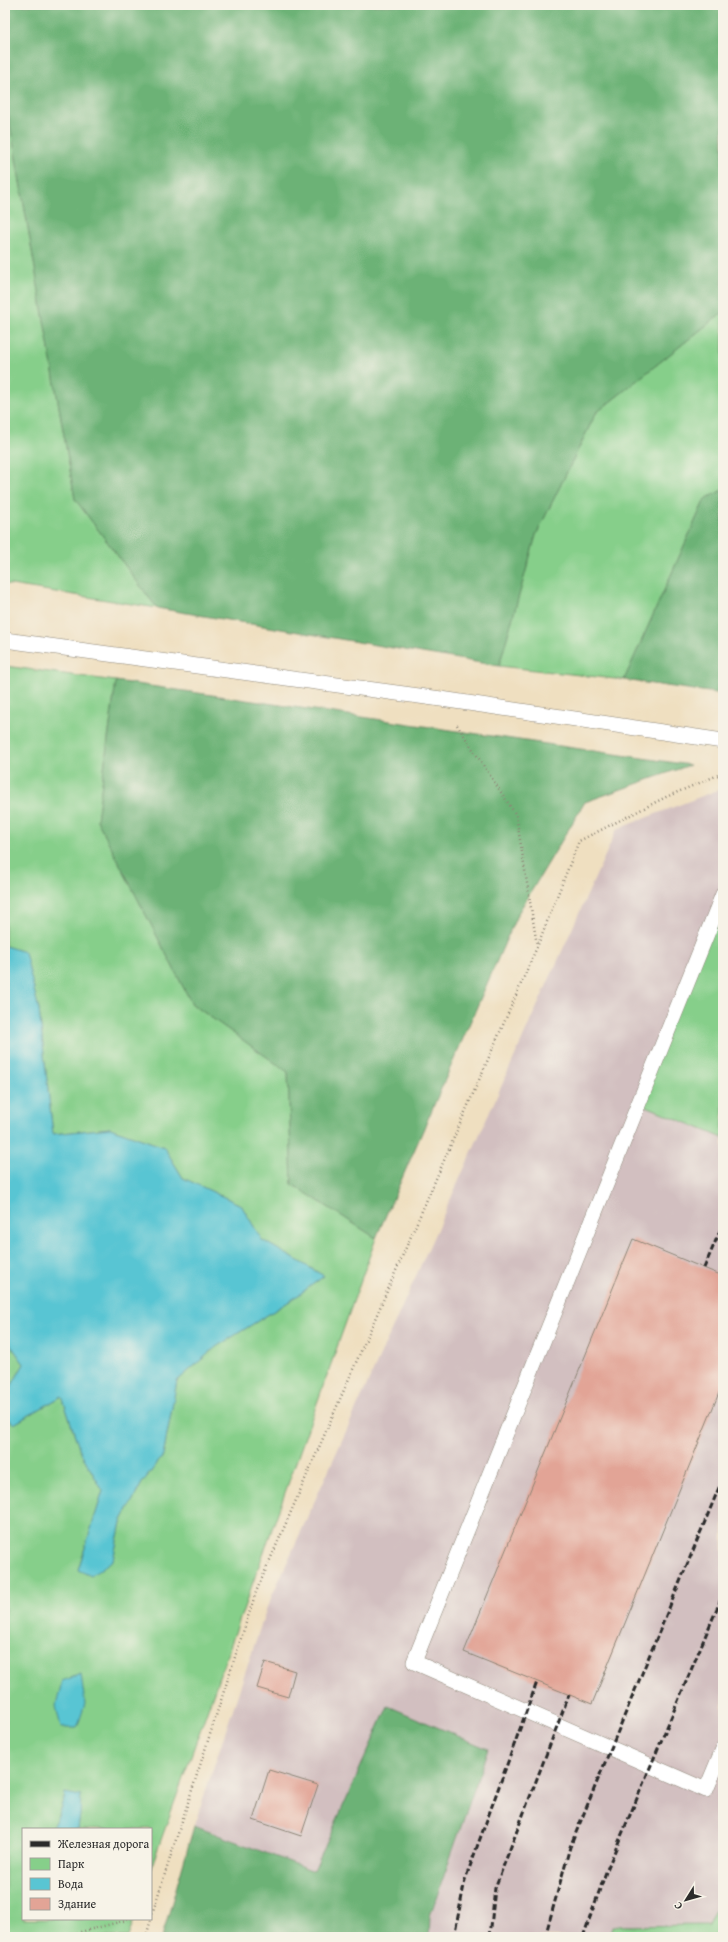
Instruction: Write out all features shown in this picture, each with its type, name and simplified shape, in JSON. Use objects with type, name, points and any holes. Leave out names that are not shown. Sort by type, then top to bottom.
[{"type":"lane","points":[[5,640],[441,699],[723,741]]},
{"type":"lane","points":[[723,894],[414,1662],[706,1790],[723,1749]]},
{"type":"path","points":[[441,699],[516,815],[537,947]]},
{"type":"path","points":[[152,1913],[256,1592],[537,947],[579,841],[666,797],[723,773]]},
{"type":"path","points":[[61,1937],[127,1920]]},
{"type":"path","points":[[146,1937],[150,1920]]},
{"type":"shaded area","points":[[723,788],[723,1891],[709,1925],[613,1926],[610,1937],[429,1937],[430,1916],[388,1707],[314,1871],[194,1826],[267,1607],[617,829]]},
{"type":"green space","points":[[5,5],[723,5],[723,312],[596,413],[536,535],[499,666],[157,608],[75,499],[5,95]]},
{"type":"green space","points":[[5,95],[75,499],[157,608],[5,584]]},
{"type":"green space","points":[[723,312],[723,490],[705,499],[624,680],[499,666],[536,535],[596,413]]},
{"type":"green space","points":[[723,490],[723,694],[624,680],[705,499]]},
{"type":"green space","points":[[5,666],[116,681],[97,820],[192,1004],[288,1072],[292,1184],[376,1238],[152,1865],[152,1828],[78,1828],[80,1815],[65,1793],[62,1808],[52,1828],[22,1828],[22,1920],[134,1920],[128,1937],[5,1937],[5,1416],[14,1424],[62,1396],[80,1451],[103,1491],[78,1570],[113,1560],[121,1522],[142,1483],[163,1456],[177,1381],[216,1347],[293,1299],[324,1276],[262,1240],[241,1205],[183,1178],[164,1147],[110,1128],[53,1134],[39,1010],[25,953],[5,946]]},
{"type":"green space","points":[[116,681],[690,765],[585,802],[517,915],[376,1238],[292,1184],[288,1072],[192,1004],[97,820]]},
{"type":"green space","points":[[723,894],[723,1138],[639,1103]]},
{"type":"green space","points":[[5,1337],[24,1364],[5,1397]]},
{"type":"green space","points":[[388,1706],[488,1749],[430,1916],[429,1937],[162,1937],[194,1826],[314,1871]]},
{"type":"green space","points":[[723,1891],[723,1937],[610,1937],[613,1926],[708,1925]]},
{"type":"water","points":[[5,946],[25,952],[39,1010],[53,1134],[110,1128],[164,1147],[183,1178],[241,1205],[262,1240],[324,1276],[293,1299],[216,1347],[177,1381],[163,1456],[142,1483],[121,1522],[113,1560],[91,1576],[78,1570],[103,1491],[80,1451],[62,1396],[14,1424],[5,1416],[5,1397],[24,1364],[5,1337]]},
{"type":"water","points":[[81,1674],[85,1704],[77,1728],[61,1728],[56,1706],[62,1681]]},
{"type":"water","points":[[65,1793],[81,1796],[78,1828],[52,1828],[62,1808]]},
{"type":"building","points":[[633,1239],[723,1276],[723,1383],[592,1704],[464,1652]]},
{"type":"building","points":[[265,1662],[295,1671],[288,1697],[257,1688]]},
{"type":"building","points":[[269,1770],[318,1785],[301,1836],[253,1820]]},
{"type":"railway","points":[[704,1268],[723,1224]]},
{"type":"railway","points":[[545,1937],[570,1847],[723,1478]]},
{"type":"railway","points":[[583,1937],[606,1872],[723,1594]]},
{"type":"railway","points":[[454,1937],[465,1880],[537,1682]]},
{"type":"railway","points":[[490,1937],[495,1888],[569,1695]]}]
